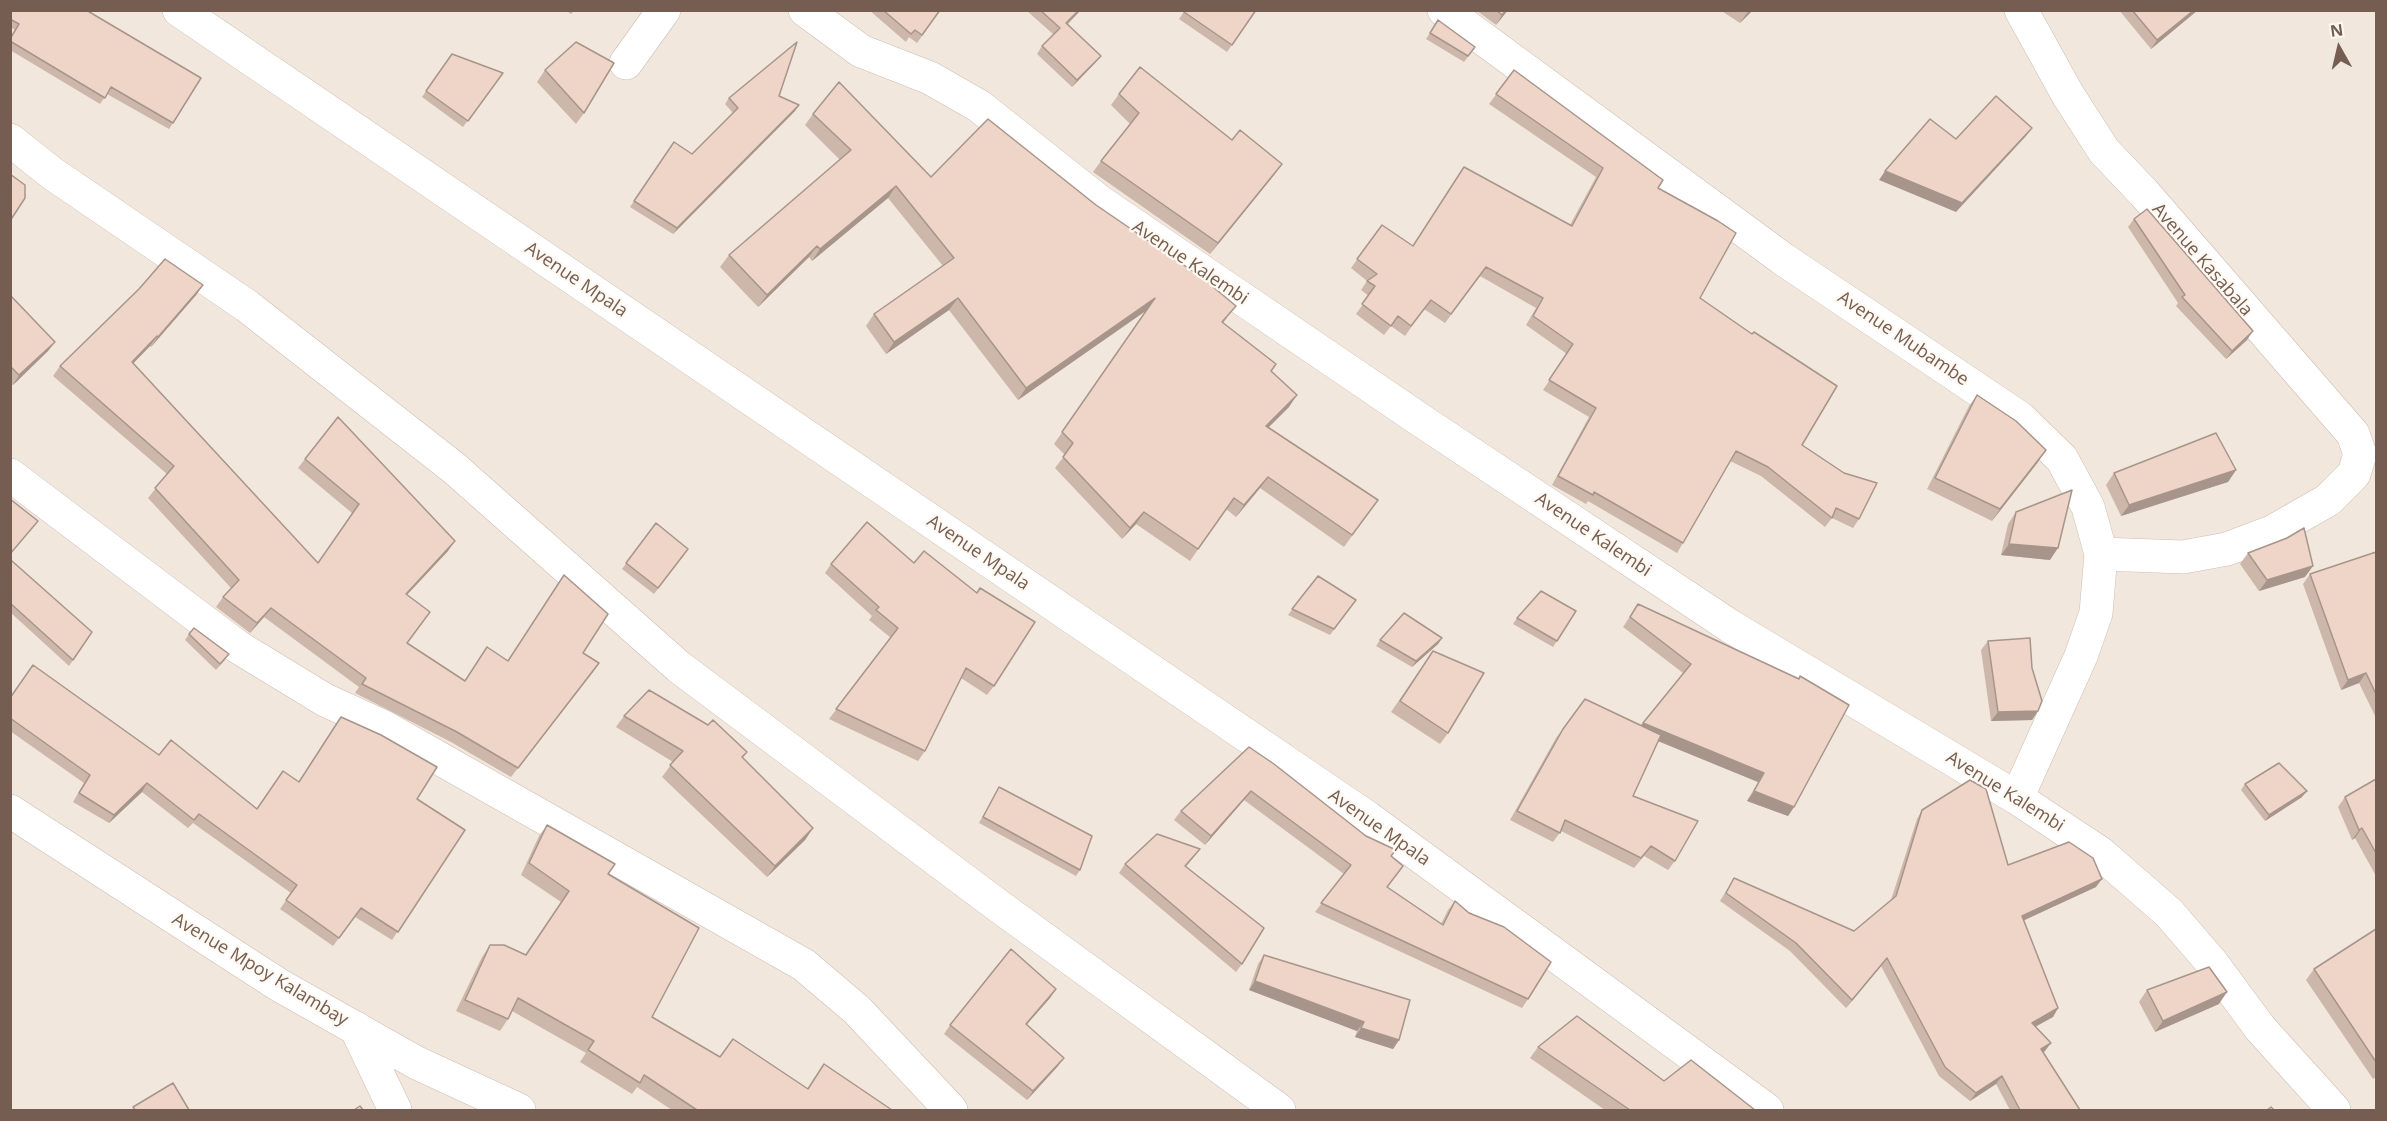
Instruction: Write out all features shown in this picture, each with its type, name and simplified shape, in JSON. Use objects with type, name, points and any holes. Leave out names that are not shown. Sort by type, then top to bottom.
[{"type":"street","name":"Avenue Mpala","points":[[179,10],[1368,818],[1767,1110]]},
{"type":"street","points":[[627,63],[664,10]]},
{"type":"street","name":"Avenue Kalembi","points":[[806,10],[861,51],[930,78],[979,106],[1100,202],[1416,417],[1730,626],[2017,798],[2100,852],[2169,913],[2212,963],[2260,1028],[2334,1110]]},
{"type":"street","name":"Avenue Mubambe","points":[[1444,10],[1783,259],[2020,418],[2062,459],[2088,507],[2101,554],[2096,614],[2081,656],[2017,798]]},
{"type":"street","name":"Avenue Kasabala","points":[[2021,10],[2068,95],[2104,151],[2144,193],[2353,434],[2360,454],[2354,474],[2328,500],[2272,532],[2227,549],[2183,557],[2101,554]]},
{"type":"street","points":[[10,140],[53,174],[247,306],[454,468],[679,667],[1000,907],[1279,1110]]},
{"type":"street","points":[[10,475],[238,647],[285,678],[325,700],[384,727],[804,965],[856,1010],[951,1110]]},
{"type":"street","name":"Avenue Mpoy Kalambay","points":[[10,812],[279,985],[417,1063],[519,1110]]},
{"type":"street","points":[[356,1028],[395,1110]]},
{"type":"shaded area","points":[[11,11],[2376,11],[2376,1110],[11,1110]]},
{"type":"building","points":[[10,10],[86,10],[201,78],[173,123],[111,87],[105,98],[10,41],[19,24],[10,19]]},
{"type":"building","points":[[883,10],[940,10],[922,35],[915,30],[911,34]]},
{"type":"building","points":[[1040,10],[1079,10],[1066,23],[1101,56],[1077,80],[1042,46],[1060,28]]},
{"type":"building","points":[[1185,10],[1256,10],[1232,45],[1184,12]]},
{"type":"building","points":[[1496,10],[1506,10],[1502,15]]},
{"type":"building","points":[[2132,10],[2194,10],[2157,40]]},
{"type":"building","points":[[1438,20],[1475,47],[1468,56],[1430,33]]},
{"type":"building","points":[[576,42],[614,63],[584,113],[545,70]]},
{"type":"building","points":[[797,42],[779,96],[799,105],[677,228],[634,201],[674,142],[692,154],[738,108],[729,98]]},
{"type":"building","points":[[452,54],[503,73],[468,121],[426,91]]},
{"type":"building","points":[[1140,67],[1232,140],[1240,130],[1282,164],[1218,243],[1101,161],[1139,113],[1119,94]]},
{"type":"building","points":[[1514,70],[1663,180],[1658,188],[1736,233],[1700,298],[1752,334],[1754,332],[1837,386],[1802,445],[1844,473],[1877,483],[1859,519],[1836,508],[1832,518],[1768,467],[1736,451],[1683,543],[1594,492],[1593,495],[1558,476],[1596,408],[1549,380],[1573,344],[1533,316],[1543,298],[1486,267],[1451,314],[1431,300],[1411,326],[1398,316],[1391,326],[1362,304],[1375,286],[1367,281],[1377,274],[1357,259],[1382,225],[1413,246],[1464,167],[1572,226],[1603,168],[1496,94]]},
{"type":"building","points":[[839,82],[931,177],[988,119],[1096,205],[1213,285],[1236,306],[1222,322],[1276,364],[1271,371],[1297,395],[1266,426],[1378,500],[1352,535],[1268,477],[1244,505],[1234,498],[1198,549],[1144,512],[1130,528],[1063,457],[1073,443],[1062,432],[1155,298],[1026,388],[958,298],[894,342],[874,314],[954,258],[896,186],[820,249],[817,246],[767,295],[729,255],[851,150],[813,114]]},
{"type":"building","points":[[1996,96],[2032,128],[1962,203],[1885,171],[1930,119],[1956,139]]},
{"type":"building","points":[[10,174],[25,185],[25,198],[10,221]]},
{"type":"building","points":[[2147,209],[2253,331],[2232,351],[2182,297],[2185,295],[2134,219]]},
{"type":"building","points":[[165,259],[203,285],[158,337],[132,362],[318,563],[359,504],[305,459],[338,417],[455,541],[406,594],[430,612],[407,643],[465,681],[487,647],[508,661],[564,575],[608,614],[583,653],[599,663],[518,768],[457,732],[362,684],[366,678],[271,608],[257,623],[223,597],[239,580],[155,488],[174,466],[60,366],[139,289]]},
{"type":"building","points":[[10,295],[55,342],[19,375],[10,366]]},
{"type":"building","points":[[1977,395],[2016,421],[2046,450],[2000,509],[1935,478]]},
{"type":"building","points":[[2216,433],[2236,470],[2129,505],[2114,473]]},
{"type":"building","points":[[2072,490],[2058,548],[2009,544],[2016,512]]},
{"type":"building","points":[[10,499],[38,521],[10,554]]},
{"type":"building","points":[[867,522],[914,563],[924,551],[977,593],[980,588],[1035,622],[994,686],[966,668],[925,751],[836,709],[898,628],[876,610],[879,607],[831,564]]},
{"type":"building","points":[[656,523],[688,549],[658,588],[626,563]]},
{"type":"building","points":[[2304,528],[2313,566],[2267,580],[2248,553],[2287,538]]},
{"type":"building","points":[[2376,552],[2376,694],[2366,673],[2348,680],[2310,574]]},
{"type":"building","points":[[12,561],[92,632],[73,660],[10,603],[10,563]]},
{"type":"building","points":[[1318,576],[1356,600],[1334,629],[1292,609]]},
{"type":"building","points":[[1541,591],[1576,611],[1557,641],[1517,618]]},
{"type":"building","points":[[1638,604],[1799,679],[1800,676],[1849,705],[1794,807],[1754,791],[1764,773],[1643,723],[1691,664],[1630,617]]},
{"type":"building","points":[[1404,613],[1442,638],[1416,661],[1380,640]]},
{"type":"building","points":[[194,628],[229,654],[220,664],[189,634]]},
{"type":"building","points":[[2030,638],[2032,668],[2042,701],[2038,711],[1998,712],[1988,641]]},
{"type":"building","points":[[1433,651],[1484,673],[1448,733],[1400,701]]},
{"type":"building","points":[[33,665],[159,755],[171,740],[257,809],[283,771],[299,782],[341,717],[381,735],[437,767],[417,799],[465,830],[398,932],[361,908],[339,938],[286,900],[297,885],[199,814],[194,820],[147,783],[114,815],[79,793],[90,775],[10,718],[10,698]]},
{"type":"building","points":[[649,690],[708,725],[713,720],[747,752],[742,757],[813,828],[775,866],[670,765],[683,751],[624,716]]},
{"type":"building","points":[[1585,699],[1661,735],[1633,796],[1698,821],[1675,861],[1651,846],[1641,858],[1565,820],[1560,833],[1517,811],[1563,729]]},
{"type":"building","points":[[1249,747],[1366,836],[1396,850],[1391,856],[1403,866],[1387,887],[1443,925],[1455,901],[1469,913],[1504,927],[1551,962],[1528,999],[1321,903],[1351,865],[1251,791],[1211,836],[1181,811]]},
{"type":"building","points":[[2279,763],[2307,791],[2269,815],[2245,784]]},
{"type":"building","points":[[2376,779],[2376,853],[2362,828],[2359,830],[2345,797]]},
{"type":"building","points":[[1970,780],[1986,789],[2008,865],[2069,842],[2093,858],[2102,879],[2022,916],[2058,1008],[2032,1023],[2051,1043],[2041,1049],[2080,1110],[2020,1110],[2002,1076],[1976,1093],[1945,1067],[1887,958],[1852,1000],[1796,943],[1726,893],[1734,878],[1854,931],[1896,896],[1922,810]]},
{"type":"building","points":[[999,787],[1092,836],[1080,870],[983,817]]},
{"type":"building","points":[[547,825],[615,864],[608,874],[699,928],[652,1017],[720,1057],[733,1039],[808,1089],[824,1064],[892,1110],[697,1110],[644,1075],[640,1083],[588,1050],[594,1041],[518,998],[508,1019],[465,1000],[490,945],[504,945],[526,955],[569,891],[529,863]]},
{"type":"building","points":[[1157,834],[1200,849],[1185,866],[1264,928],[1242,964],[1125,864]]},
{"type":"building","points":[[2376,929],[2376,1062],[2314,969]]},
{"type":"building","points":[[1011,949],[1056,989],[1026,1024],[1064,1058],[1033,1091],[950,1025]]},
{"type":"building","points":[[1264,955],[1410,1000],[1399,1040],[1361,1028],[1364,1022],[1255,981]]},
{"type":"building","points":[[2209,967],[2227,992],[2163,1021],[2147,990]]},
{"type":"building","points":[[1577,1016],[1664,1081],[1691,1060],[1755,1110],[1630,1110],[1538,1047]]},
{"type":"building","points":[[173,1083],[189,1110],[135,1110],[133,1107]]}]
